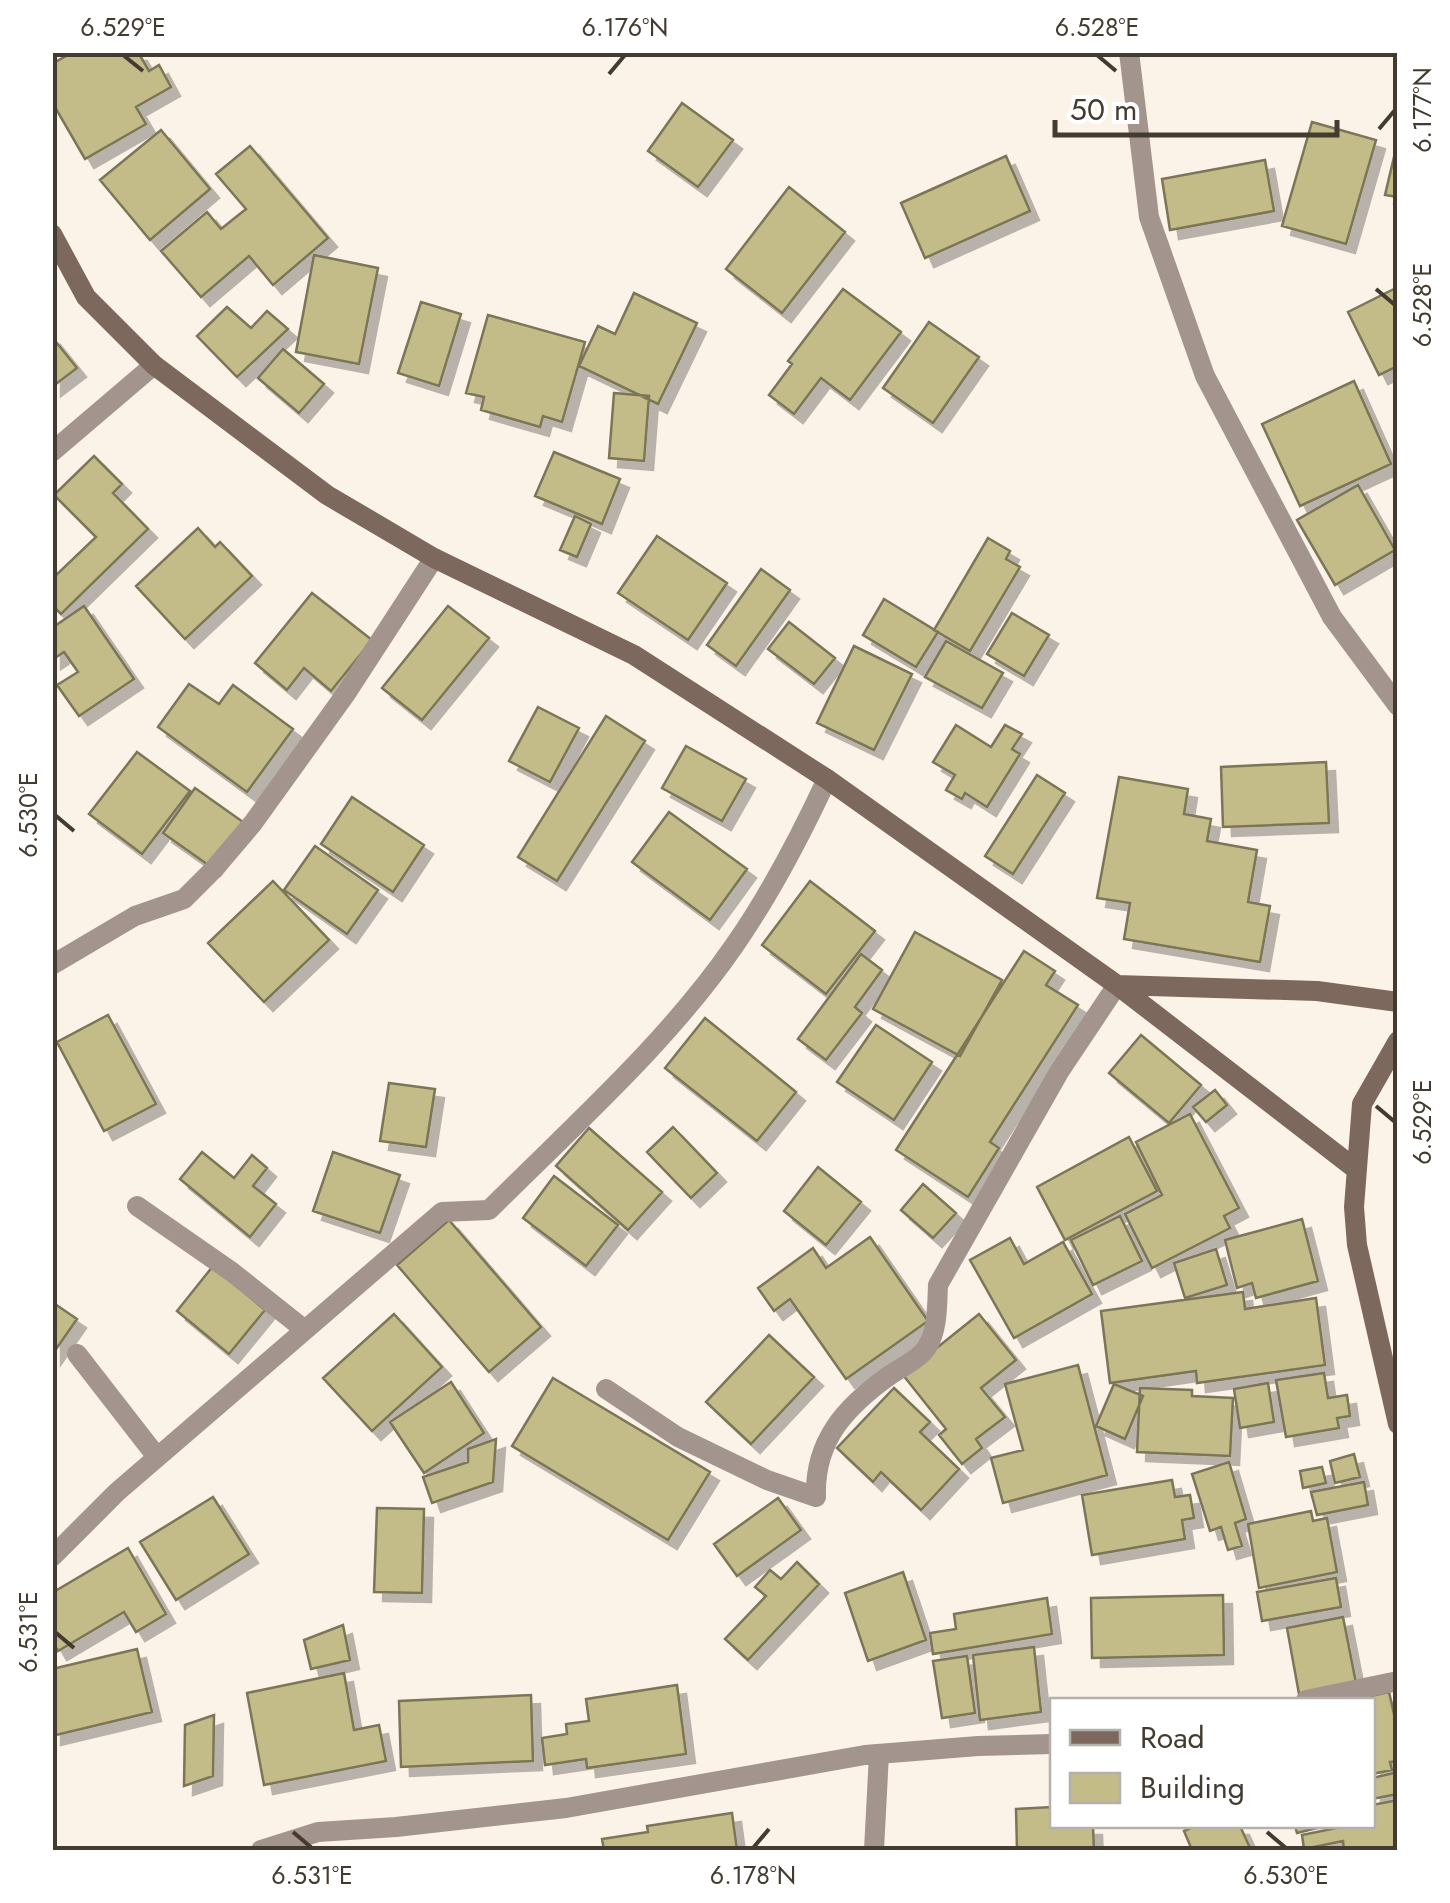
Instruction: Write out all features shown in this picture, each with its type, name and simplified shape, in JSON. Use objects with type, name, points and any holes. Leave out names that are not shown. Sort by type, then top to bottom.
[{"type":"street","points":[[1128,52],[1149,217],[1205,376],[1332,617],[1398,706]]},
{"type":"street","points":[[52,234],[86,297],[154,364],[327,495],[434,558],[634,655],[827,779],[1117,985],[1356,1170]]},
{"type":"street","points":[[52,452],[154,364]]},
{"type":"street","points":[[52,965],[135,916],[184,899],[214,869],[253,823],[345,695],[434,558]]},
{"type":"street","points":[[52,1557],[117,1492],[442,1212],[488,1210],[650,1048],[732,949],[784,869],[827,779]]},
{"type":"street","points":[[1117,985],[1316,991],[1398,1002]]},
{"type":"street","points":[[606,1389],[678,1437],[767,1480],[816,1497],[815,1475],[832,1428],[881,1382],[927,1350],[936,1319],[938,1285],[1059,1072],[1117,985]]},
{"type":"street","points":[[1398,1041],[1362,1104],[1354,1206],[1357,1245],[1398,1424]]},
{"type":"street","points":[[137,1206],[232,1272],[305,1330]]},
{"type":"street","points":[[78,1354],[158,1458]]},
{"type":"street","points":[[1316,1698],[1398,1681]]},
{"type":"street","points":[[261,1850],[318,1832],[396,1828],[566,1808],[879,1754],[1050,1744]]},
{"type":"street","points":[[874,1850],[879,1754]]},
{"type":"building","points":[[73,52],[138,52],[149,71],[159,65],[171,87],[136,107],[146,124],[85,159],[52,102],[52,64]]},
{"type":"building","points":[[682,103],[733,140],[698,187],[648,151]]},
{"type":"building","points":[[1312,122],[1376,140],[1346,244],[1282,226]]},
{"type":"building","points":[[161,130],[210,189],[150,240],[100,180]]},
{"type":"building","points":[[1398,140],[1398,197],[1385,195]]},
{"type":"building","points":[[250,146],[328,238],[273,285],[249,256],[201,297],[161,251],[207,212],[221,229],[246,209],[216,174]]},
{"type":"building","points":[[1006,156],[1030,211],[925,258],[901,203]]},
{"type":"building","points":[[1265,160],[1274,211],[1170,230],[1162,179]]},
{"type":"building","points":[[789,187],[845,232],[782,313],[726,269]]},
{"type":"building","points":[[314,255],[378,268],[359,364],[296,352]]},
{"type":"building","points":[[1398,287],[1398,366],[1379,375],[1348,312]]},
{"type":"building","points":[[843,289],[901,332],[850,400],[821,378],[794,414],[769,395],[792,364],[788,361]]},
{"type":"building","points":[[634,293],[697,323],[658,404],[579,366],[598,326],[615,334]]},
{"type":"building","points":[[421,302],[461,314],[439,386],[398,373]]},
{"type":"building","points":[[227,307],[251,328],[267,311],[288,329],[237,377],[197,336]]},
{"type":"building","points":[[488,315],[585,342],[562,422],[543,416],[540,427],[481,410],[484,397],[466,393]]},
{"type":"building","points":[[929,322],[979,357],[933,423],[883,388]]},
{"type":"building","points":[[52,337],[77,368],[52,387]]},
{"type":"building","points":[[283,349],[324,384],[299,413],[258,378]]},
{"type":"building","points":[[1354,381],[1391,464],[1300,506],[1262,424]]},
{"type":"building","points":[[614,393],[649,396],[644,461],[609,458]]},
{"type":"building","points":[[554,452],[620,479],[602,524],[535,496]]},
{"type":"building","points":[[94,456],[122,484],[113,493],[148,529],[61,614],[52,605],[52,579],[96,537],[54,495]]},
{"type":"building","points":[[1358,485],[1395,550],[1335,585],[1297,520]]},
{"type":"building","points":[[575,516],[591,524],[577,557],[560,550]]},
{"type":"building","points":[[198,528],[215,547],[220,542],[252,576],[185,639],[136,586]]},
{"type":"building","points":[[657,536],[727,583],[688,640],[618,593]]},
{"type":"building","points":[[988,538],[1010,551],[1006,559],[1020,567],[970,651],[934,630]]},
{"type":"building","points":[[761,569],[790,590],[736,666],[707,645]]},
{"type":"building","points":[[312,593],[372,640],[331,691],[304,668],[287,690],[255,663]]},
{"type":"building","points":[[884,599],[938,632],[916,667],[863,635]]},
{"type":"building","points":[[84,606],[134,679],[79,716],[57,685],[78,672],[64,652],[52,660],[52,628]]},
{"type":"building","points":[[448,606],[489,638],[422,720],[382,688]]},
{"type":"building","points":[[1012,613],[1049,635],[1024,676],[987,654]]},
{"type":"building","points":[[789,622],[835,658],[814,684],[768,649]]},
{"type":"building","points":[[946,641],[1003,673],[982,708],[925,677]]},
{"type":"building","points":[[854,646],[912,674],[874,750],[817,723]]},
{"type":"building","points":[[189,684],[219,704],[233,685],[293,729],[247,792],[158,727]]},
{"type":"building","points":[[538,707],[579,728],[550,782],[509,761]]},
{"type":"building","points":[[606,716],[645,741],[557,881],[518,857]]},
{"type":"building","points":[[956,725],[991,747],[1005,725],[1022,734],[1012,749],[1020,754],[987,807],[965,793],[962,799],[946,790],[955,775],[933,762]]},
{"type":"building","points":[[686,746],[746,779],[722,821],[662,788]]},
{"type":"building","points":[[137,752],[190,791],[142,854],[89,814]]},
{"type":"building","points":[[1326,762],[1329,823],[1223,827],[1221,767]]},
{"type":"building","points":[[1037,775],[1065,793],[1013,874],[985,856]]},
{"type":"building","points":[[1119,777],[1188,789],[1184,814],[1211,819],[1207,841],[1257,850],[1248,902],[1270,906],[1260,962],[1124,939],[1130,903],[1097,898]]},
{"type":"building","points":[[195,788],[243,822],[211,867],[163,833]]},
{"type":"building","points":[[352,797],[424,845],[393,892],[321,844]]},
{"type":"building","points":[[669,812],[747,869],[710,920],[632,862]]},
{"type":"building","points":[[315,846],[378,890],[347,934],[284,890]]},
{"type":"building","points":[[273,881],[329,940],[264,1002],[208,943]]},
{"type":"building","points":[[810,881],[875,931],[826,994],[762,945]]},
{"type":"building","points":[[915,932],[1002,980],[960,1056],[873,1009]]},
{"type":"building","points":[[1024,951],[1055,971],[1046,985],[1078,1005],[990,1142],[999,1148],[968,1197],[896,1150]]},
{"type":"building","points":[[861,954],[882,970],[855,1007],[862,1013],[826,1060],[798,1039]]},
{"type":"building","points":[[108,1015],[156,1104],[104,1131],[57,1042]]},
{"type":"building","points":[[705,1018],[796,1092],[757,1141],[665,1068]]},
{"type":"building","points":[[876,1025],[932,1062],[894,1120],[837,1082]]},
{"type":"building","points":[[1141,1035],[1201,1085],[1169,1123],[1109,1073]]},
{"type":"building","points":[[389,1083],[435,1089],[426,1147],[380,1141]]},
{"type":"building","points":[[1215,1090],[1227,1105],[1206,1122],[1193,1107]]},
{"type":"building","points":[[1190,1114],[1239,1208],[1224,1216],[1230,1228],[1152,1268],[1125,1214],[1162,1195],[1136,1142]]},
{"type":"building","points":[[673,1127],[717,1173],[691,1198],[647,1152]]},
{"type":"building","points":[[589,1128],[662,1192],[628,1230],[556,1166]]},
{"type":"building","points":[[1129,1137],[1157,1191],[1065,1240],[1037,1187]]},
{"type":"building","points":[[202,1152],[234,1178],[252,1155],[267,1168],[253,1186],[276,1204],[250,1237],[180,1179]]},
{"type":"building","points":[[333,1152],[400,1175],[380,1233],[313,1211]]},
{"type":"building","points":[[818,1167],[861,1202],[826,1245],[784,1211]]},
{"type":"building","points":[[554,1176],[618,1225],[586,1266],[523,1218]]},
{"type":"building","points":[[923,1184],[956,1213],[933,1238],[901,1210]]},
{"type":"building","points":[[1120,1216],[1142,1261],[1093,1285],[1071,1240]]},
{"type":"building","points":[[1302,1219],[1318,1281],[1256,1298],[1252,1283],[1237,1288],[1225,1240]]},
{"type":"building","points":[[449,1220],[541,1327],[489,1372],[397,1265]]},
{"type":"building","points":[[870,1237],[928,1321],[846,1379],[790,1299],[774,1311],[758,1288],[813,1248],[826,1268]]},
{"type":"building","points":[[1010,1238],[1024,1264],[1063,1242],[1092,1294],[1014,1338],[970,1260]]},
{"type":"building","points":[[1216,1249],[1227,1285],[1185,1298],[1174,1263]]},
{"type":"building","points":[[213,1266],[265,1310],[229,1354],[177,1311]]},
{"type":"building","points":[[1243,1292],[1245,1309],[1316,1298],[1325,1365],[1197,1383],[1196,1371],[1110,1383],[1101,1311]]},
{"type":"building","points":[[52,1302],[77,1319],[52,1355]]},
{"type":"building","points":[[394,1314],[442,1367],[372,1431],[323,1378]]},
{"type":"building","points":[[979,1314],[1016,1360],[981,1388],[1005,1417],[976,1439],[982,1448],[962,1464],[939,1435],[946,1429],[903,1375]]},
{"type":"building","points":[[769,1335],[814,1377],[751,1444],[706,1402]]},
{"type":"building","points":[[1078,1365],[1107,1475],[1003,1503],[991,1458],[1023,1450],[1005,1384]]},
{"type":"building","points":[[1324,1373],[1328,1398],[1347,1395],[1350,1416],[1337,1418],[1339,1428],[1286,1437],[1276,1380]]},
{"type":"building","points":[[553,1378],[710,1472],[668,1540],[512,1446]]},
{"type":"building","points":[[451,1382],[484,1433],[424,1473],[390,1422]]},
{"type":"building","points":[[1268,1383],[1274,1422],[1240,1428],[1234,1389]]},
{"type":"building","points":[[1114,1384],[1143,1396],[1125,1439],[1096,1426]]},
{"type":"building","points":[[894,1388],[930,1422],[920,1432],[959,1469],[921,1510],[881,1472],[873,1482],[837,1448]]},
{"type":"building","points":[[1140,1388],[1192,1390],[1192,1396],[1233,1398],[1230,1456],[1137,1452]]},
{"type":"building","points":[[496,1439],[493,1482],[432,1503],[423,1477],[468,1462],[468,1449]]},
{"type":"building","points":[[1354,1454],[1360,1477],[1335,1483],[1330,1461]]},
{"type":"building","points":[[1229,1462],[1246,1519],[1235,1523],[1242,1546],[1228,1550],[1221,1527],[1210,1531],[1192,1474]]},
{"type":"building","points":[[1322,1467],[1326,1483],[1303,1488],[1300,1471]]},
{"type":"building","points":[[1172,1480],[1175,1497],[1190,1495],[1194,1518],[1182,1520],[1185,1539],[1092,1555],[1082,1495]]},
{"type":"building","points":[[1364,1482],[1368,1505],[1317,1515],[1311,1492]]},
{"type":"building","points":[[213,1497],[249,1554],[176,1600],[140,1542]]},
{"type":"building","points":[[778,1498],[801,1530],[737,1576],[714,1544]]},
{"type":"building","points":[[377,1508],[424,1509],[422,1593],[374,1592]]},
{"type":"building","points":[[1311,1511],[1313,1521],[1327,1518],[1337,1572],[1259,1588],[1248,1524]]},
{"type":"building","points":[[128,1548],[166,1614],[136,1632],[124,1612],[58,1651],[52,1641],[52,1593]]},
{"type":"building","points":[[797,1562],[819,1584],[748,1660],[725,1639],[766,1596],[755,1587],[770,1570],[781,1579]]},
{"type":"building","points":[[903,1572],[926,1640],[868,1661],[845,1593]]},
{"type":"building","points":[[1336,1578],[1341,1607],[1262,1621],[1257,1592]]},
{"type":"building","points":[[1223,1595],[1224,1655],[1092,1658],[1091,1598]]},
{"type":"building","points":[[1047,1598],[1052,1634],[933,1654],[930,1633],[956,1629],[954,1614]]},
{"type":"building","points":[[1343,1617],[1356,1683],[1299,1694],[1287,1628]]},
{"type":"building","points":[[343,1625],[350,1660],[311,1669],[304,1640]]},
{"type":"building","points":[[1034,1647],[1041,1712],[980,1720],[973,1655]]},
{"type":"building","points":[[137,1649],[152,1712],[52,1736],[52,1669]]},
{"type":"building","points":[[967,1656],[975,1713],[942,1718],[933,1661]]},
{"type":"building","points":[[344,1673],[354,1730],[379,1725],[386,1761],[264,1785],[247,1693]]},
{"type":"building","points":[[677,1685],[686,1754],[587,1768],[586,1759],[545,1765],[542,1738],[567,1734],[566,1724],[589,1721],[586,1699]]},
{"type":"building","points":[[1389,1692],[1398,1732],[1398,1761],[1390,1762],[1392,1770],[1375,1773],[1375,1698],[1361,1698]]},
{"type":"building","points":[[531,1695],[533,1761],[401,1767],[399,1701]]},
{"type":"building","points":[[214,1715],[213,1776],[184,1786],[185,1725]]},
{"type":"building","points":[[1398,1772],[1398,1794],[1375,1798],[1375,1777]]},
{"type":"building","points":[[1398,1800],[1398,1850],[1344,1850],[1343,1841],[1304,1849],[1302,1835],[1336,1828],[1375,1828],[1375,1804]]},
{"type":"building","points":[[1050,1807],[1050,1828],[1093,1828],[1094,1850],[1017,1850],[1016,1809]]},
{"type":"building","points":[[732,1813],[737,1850],[604,1850],[602,1839],[648,1832],[647,1826]]},
{"type":"building","points":[[1241,1828],[1251,1850],[1192,1850],[1184,1831]]}]
